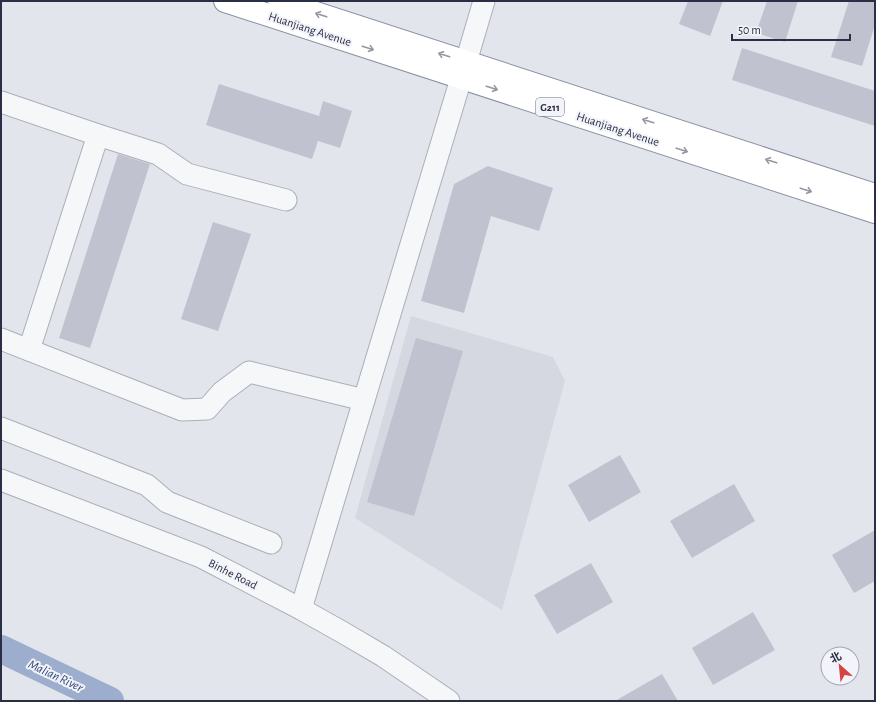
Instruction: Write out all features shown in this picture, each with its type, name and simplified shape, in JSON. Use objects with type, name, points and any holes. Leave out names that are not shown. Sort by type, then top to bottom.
[{"type":"highway","name":"Huanjiang Avenue","points":[[225,1],[464,70],[875,195]]},
{"type":"highway","name":"Huanjiang Avenue","points":[[279,1],[464,70],[875,212]]},
{"type":"street","points":[[301,609],[484,1]]},
{"type":"street","points":[[1,102],[158,154],[187,174],[286,200]]},
{"type":"street","points":[[29,350],[98,135]]},
{"type":"street","points":[[1,339],[182,410],[207,409],[222,392],[249,372],[364,400]]},
{"type":"street","points":[[1,428],[147,485],[167,502],[271,543]]},
{"type":"street","name":"Binhe Road","points":[[1,480],[201,557],[342,632],[383,656],[449,701]]},
{"type":"shaded area","points":[[411,316],[553,357],[565,381],[502,610],[355,518]]},
{"type":"building","points":[[688,1],[723,1],[710,36],[679,24]]},
{"type":"building","points":[[767,1],[798,1],[785,42],[756,33]]},
{"type":"building","points":[[849,1],[875,1],[875,25],[862,66],[831,57]]},
{"type":"building","points":[[742,48],[875,91],[875,126],[732,80]]},
{"type":"building","points":[[219,84],[319,116],[323,101],[352,111],[340,148],[318,141],[312,159],[206,125]]},
{"type":"building","points":[[118,154],[150,164],[90,348],[59,338]]},
{"type":"building","points":[[488,166],[553,188],[539,231],[491,216],[464,313],[421,301],[454,184]]},
{"type":"building","points":[[213,222],[251,234],[218,331],[181,319]]},
{"type":"building","points":[[416,338],[463,351],[414,516],[367,502]]},
{"type":"building","points":[[620,455],[641,492],[589,522],[568,485]]},
{"type":"building","points":[[734,484],[755,521],[692,558],[670,521]]},
{"type":"building","points":[[875,530],[875,581],[854,593],[832,555]]},
{"type":"building","points":[[591,563],[613,602],[557,634],[534,595]]},
{"type":"building","points":[[753,612],[775,650],[713,685],[692,648]]},
{"type":"building","points":[[662,674],[678,701],[615,701]]},
{"type":"waterway","name":"Malian River","points":[[1,649],[110,701]]}]
